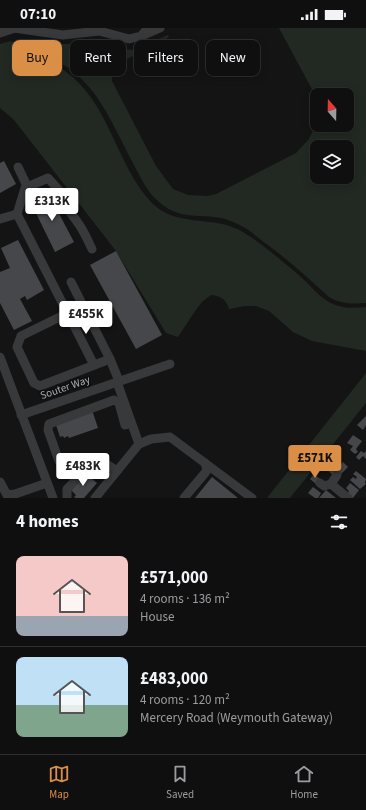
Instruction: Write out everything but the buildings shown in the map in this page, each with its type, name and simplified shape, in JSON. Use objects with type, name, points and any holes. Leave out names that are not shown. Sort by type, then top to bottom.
[{"type":"street","points":[[0,33],[14,28],[57,30],[72,28]]},
{"type":"street","points":[[141,36],[148,28]]},
{"type":"street","points":[[57,30],[63,35],[99,31],[129,39],[160,28]]},
{"type":"street","points":[[18,168],[27,186]]},
{"type":"street","points":[[92,249],[78,222],[73,218],[64,200],[64,196],[51,180],[46,178],[25,188],[17,214],[94,365]]},
{"type":"street","points":[[0,219],[17,214]]},
{"type":"street","points":[[71,282],[110,359],[118,381],[128,424]]},
{"type":"street","points":[[68,314],[21,336],[17,347],[34,383],[40,386],[110,359]]},
{"type":"street","points":[[0,357],[53,498]]},
{"type":"street","name":"Souter Way","points":[[21,415],[170,364]]},
{"type":"street","points":[[81,464],[68,468],[62,466],[52,443],[48,428],[50,423],[114,400],[119,403],[139,444]]},
{"type":"street","points":[[95,498],[139,444],[170,437],[252,498]]},
{"type":"street","points":[[68,498],[67,489],[87,468],[105,462],[117,471]]},
{"type":"street","points":[[184,498],[207,470],[205,463]]},
{"type":"street","points":[[320,483],[324,486],[331,484],[337,476]]},
{"type":"street","points":[[0,482],[4,497],[47,483]]},
{"type":"street","points":[[331,484],[348,498]]},
{"type":"shaded area","points":[[279,28],[366,28],[366,303],[347,303],[329,297],[252,232],[233,222],[214,217],[177,213],[168,209],[159,202],[145,185],[100,101],[78,76],[112,76],[112,81],[156,166],[173,189],[188,195],[207,196],[216,194],[296,153],[308,140],[312,132],[354,132],[354,88],[311,88]]},
{"type":"shaded area","points":[[168,35],[169,37],[163,40],[157,40]]},
{"type":"shaded area","points":[[12,42],[12,76],[62,76],[62,70],[80,84],[92,99],[102,116],[129,170],[139,186],[151,202],[161,210],[172,216],[183,219],[219,224],[243,232],[273,254],[301,277],[320,296],[329,302],[337,306],[354,308],[366,307],[366,351],[312,341],[293,332],[269,311],[256,306],[245,306],[229,309],[223,299],[218,296],[211,295],[202,302],[178,337],[166,333],[116,251],[14,120],[0,108],[0,44]]},
{"type":"shaded area","points":[[62,44],[69,44],[70,70],[62,64]]},
{"type":"shaded area","points":[[126,50],[134,50],[134,55],[126,60]]},
{"type":"shaded area","points":[[366,373],[366,403],[290,498],[267,498]]}]
